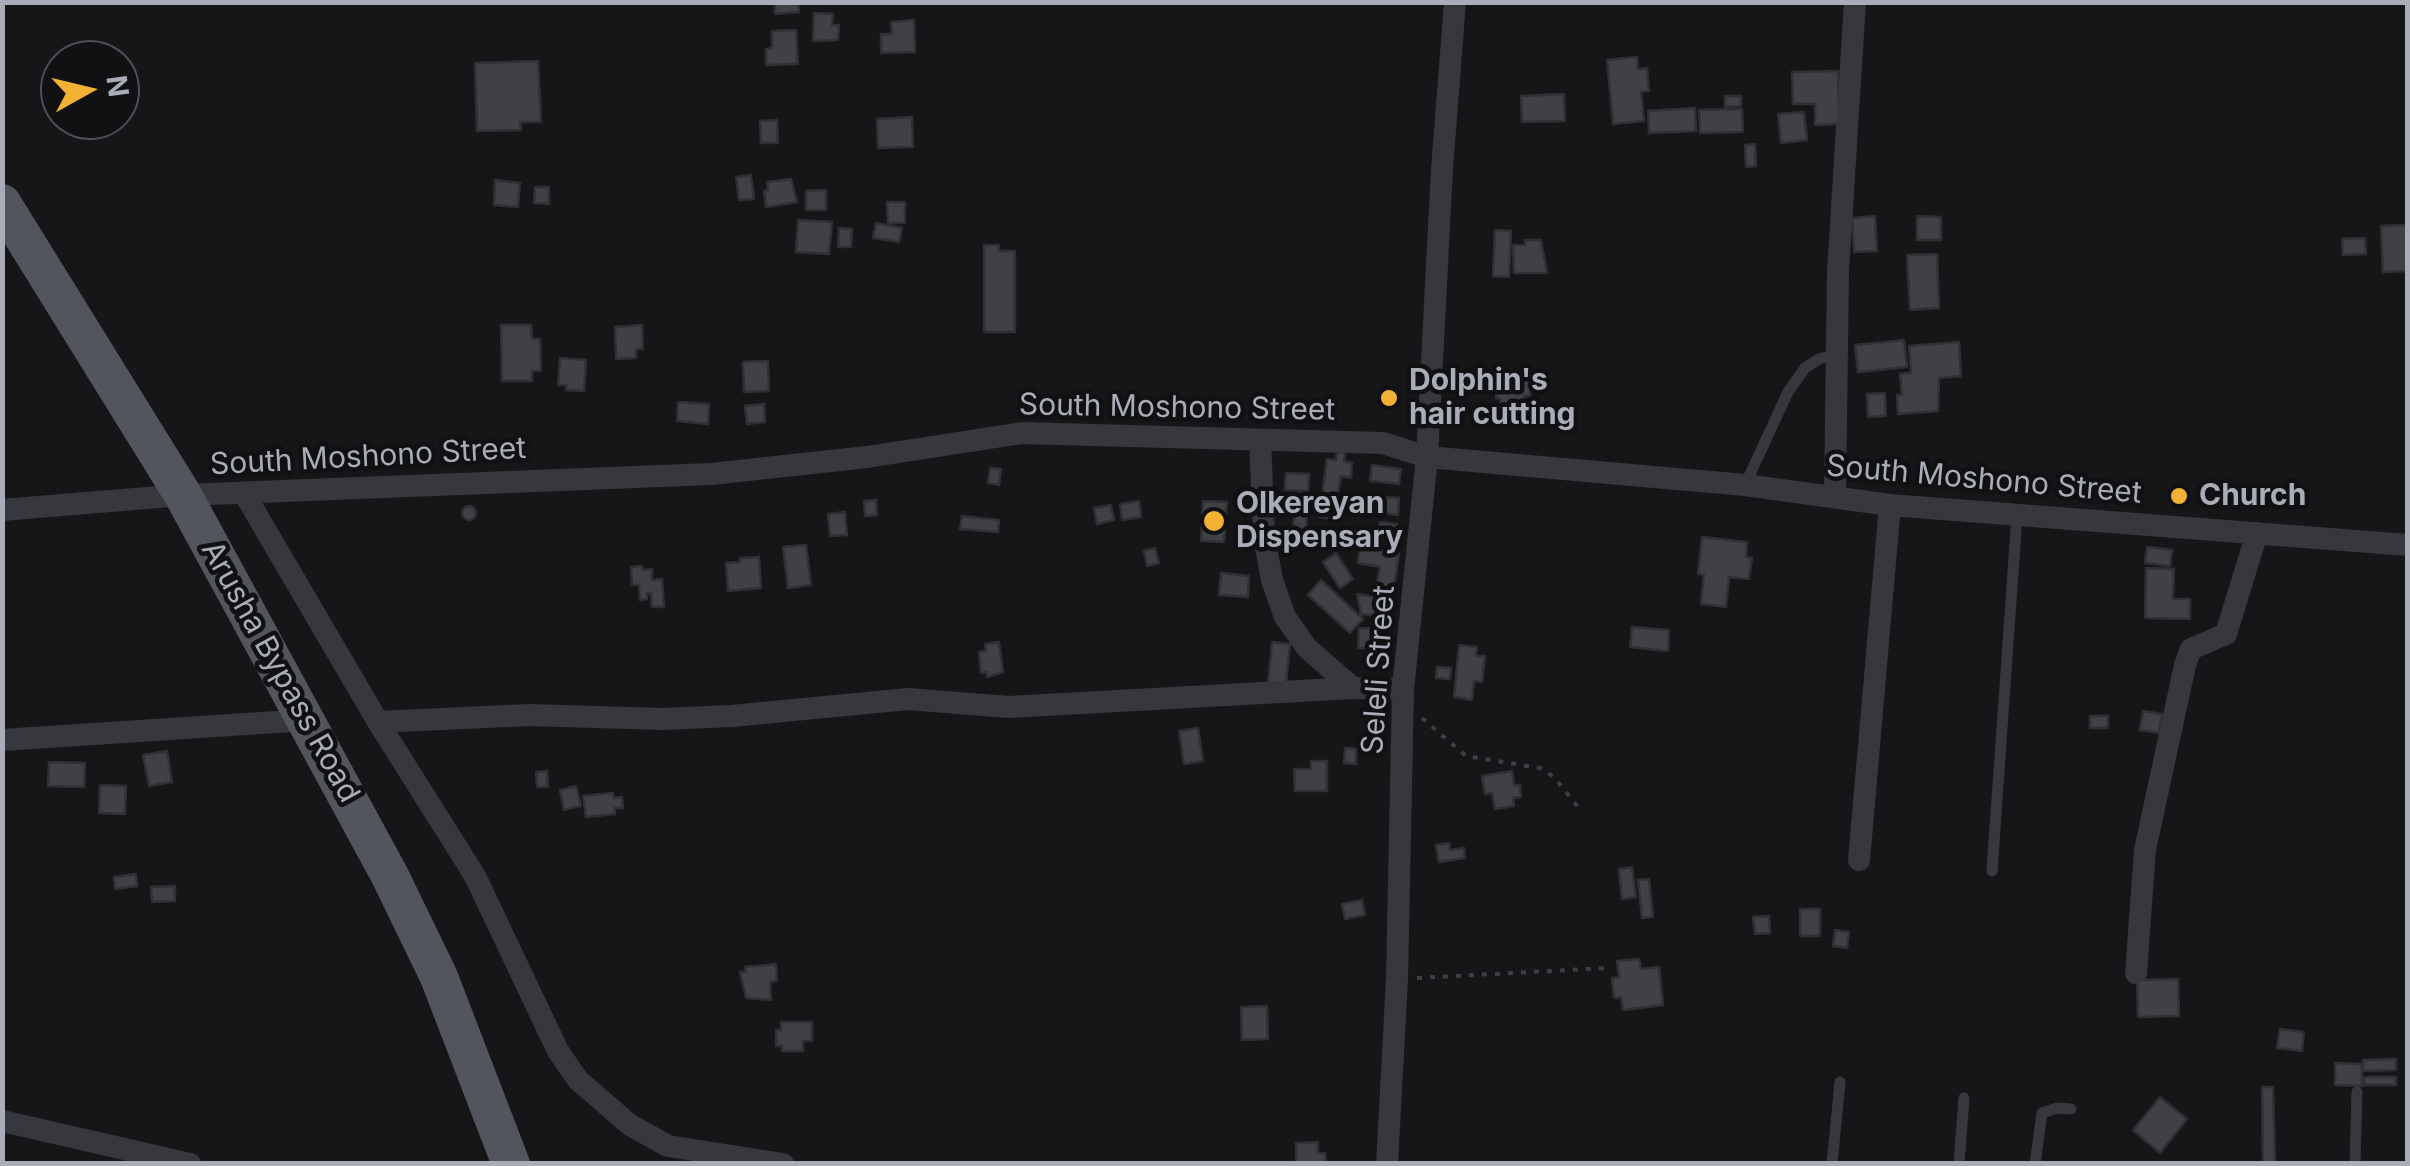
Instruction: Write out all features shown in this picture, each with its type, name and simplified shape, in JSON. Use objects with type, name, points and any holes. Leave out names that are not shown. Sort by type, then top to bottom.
[{"type":"main road","name":"Arusha Bypass Road","points":[[2,203],[183,495],[390,876],[439,977],[512,1164]]},
{"type":"street","name":"Seleli Street","points":[[1386,1164],[1397,978],[1403,696],[1427,457],[1454,2]]},
{"type":"street","points":[[1836,498],[1838,271],[1855,2]]},
{"type":"street","name":"South Moshono Street","points":[[2,510],[183,495],[728,472],[867,457],[1022,433],[1382,442],[1427,457],[1744,485],[1890,506],[2408,545]]},
{"type":"street","points":[[1260,440],[1264,538],[1272,580],[1285,617],[1307,648],[1353,688]]},
{"type":"street","points":[[244,493],[378,722],[476,876],[558,1051],[578,1080],[630,1125],[668,1146],[783,1164]]},
{"type":"street","points":[[1860,860],[1890,506]]},
{"type":"street","points":[[2136,973],[2145,850],[2185,665],[2191,649],[2226,634],[2257,534]]},
{"type":"street","points":[[378,722],[529,714],[732,716],[908,699],[1009,707],[1353,688],[1403,696]]},
{"type":"street","points":[[2,740],[307,720]]},
{"type":"street","points":[[2,1121],[190,1164]]},
{"type":"lane","points":[[1744,485],[1788,392],[1805,368],[1818,359],[1837,354]]},
{"type":"lane","points":[[1992,872],[2017,515]]},
{"type":"lane","points":[[1832,1164],[1840,1082]]},
{"type":"lane","points":[[2355,1164],[2357,1092]]},
{"type":"lane","points":[[1959,1164],[1964,1098]]},
{"type":"lane","points":[[2035,1164],[2042,1114],[2071,1108]]},
{"type":"path","points":[[1403,696],[1466,756],[1540,768],[1554,777],[1582,812]]},
{"type":"path","points":[[1397,978],[1607,968]]},
{"type":"building","points":[[775,2],[798,2],[799,12],[775,14]]},
{"type":"building","points":[[814,13],[833,14],[832,25],[839,25],[838,40],[813,41]]},
{"type":"building","points":[[914,20],[915,52],[881,53],[881,34],[892,34],[891,22]]},
{"type":"building","points":[[796,30],[798,64],[766,65],[772,31]]},
{"type":"building","points":[[1637,57],[1638,69],[1647,68],[1649,91],[1641,92],[1644,121],[1613,124],[1607,60]]},
{"type":"building","points":[[538,61],[541,122],[520,122],[521,130],[477,131],[475,63]]},
{"type":"building","points":[[1838,71],[1839,124],[1815,125],[1815,104],[1793,104],[1792,72]]},
{"type":"building","points":[[1564,94],[1565,121],[1522,122],[1521,96]]},
{"type":"building","points":[[1725,96],[1741,96],[1741,106],[1725,107]]},
{"type":"building","points":[[1695,108],[1696,131],[1649,133],[1648,111]]},
{"type":"building","points":[[1742,109],[1743,132],[1700,133],[1699,110]]},
{"type":"building","points":[[1804,112],[1807,140],[1781,143],[1778,114]]},
{"type":"building","points":[[912,117],[913,147],[878,148],[877,119]]},
{"type":"building","points":[[777,120],[778,143],[761,143],[760,121]]},
{"type":"building","points":[[1755,144],[1756,166],[1746,167],[1745,145]]},
{"type":"building","points":[[751,175],[754,199],[739,200],[736,177]]},
{"type":"building","points":[[791,179],[797,202],[766,207],[767,182]]},
{"type":"building","points":[[495,180],[520,183],[518,207],[494,205]]},
{"type":"building","points":[[535,187],[549,187],[549,204],[534,203]]},
{"type":"building","points":[[826,190],[826,210],[806,210],[806,191]]},
{"type":"building","points":[[887,202],[905,202],[905,223],[888,223]]},
{"type":"building","points":[[1875,216],[1877,251],[1854,252],[1852,218]]},
{"type":"building","points":[[1917,216],[1941,217],[1941,240],[1917,240]]},
{"type":"building","points":[[798,220],[832,222],[829,254],[796,252]]},
{"type":"building","points":[[876,223],[902,228],[899,242],[873,238]]},
{"type":"building","points":[[2408,225],[2408,271],[2383,272],[2381,226]]},
{"type":"building","points":[[839,228],[852,229],[851,247],[838,247]]},
{"type":"building","points":[[1495,230],[1511,231],[1509,277],[1493,276]]},
{"type":"building","points":[[2365,238],[2366,254],[2343,255],[2342,239]]},
{"type":"building","points":[[1525,240],[1541,240],[1547,273],[1514,273],[1513,245],[1525,245]]},
{"type":"building","points":[[984,245],[999,245],[999,251],[1015,251],[1015,332],[984,332]]},
{"type":"building","points":[[1937,254],[1939,308],[1910,310],[1907,255]]},
{"type":"building","points":[[501,325],[531,325],[532,339],[540,339],[541,371],[532,371],[532,381],[502,381]]},
{"type":"building","points":[[642,325],[643,349],[636,349],[636,358],[616,359],[615,327]]},
{"type":"building","points":[[1904,340],[1907,367],[1858,372],[1855,345]]},
{"type":"building","points":[[1959,342],[1961,376],[1939,378],[1938,411],[1898,414],[1897,395],[1902,395],[1900,374],[1911,373],[1909,346]]},
{"type":"building","points":[[560,358],[586,360],[584,391],[566,390],[566,385],[558,385]]},
{"type":"building","points":[[768,361],[769,391],[744,392],[743,362]]},
{"type":"building","points":[[1503,370],[1526,372],[1525,380],[1531,380],[1530,396],[1524,396],[1523,404],[1500,403],[1496,398],[1497,381],[1502,382]]},
{"type":"building","points":[[1885,393],[1886,416],[1868,417],[1867,394]]},
{"type":"building","points":[[678,402],[709,404],[708,424],[677,421]]},
{"type":"building","points":[[764,404],[765,422],[747,424],[745,406]]},
{"type":"building","points":[[1337,452],[1345,453],[1344,461],[1352,463],[1351,478],[1341,476],[1336,506],[1344,507],[1342,520],[1319,517],[1327,459],[1336,460]]},
{"type":"building","points":[[1372,465],[1401,469],[1399,484],[1370,481]]},
{"type":"building","points":[[990,468],[1001,469],[999,485],[988,483]]},
{"type":"building","points":[[1286,473],[1309,474],[1308,491],[1285,490]]},
{"type":"building","points":[[1299,493],[1309,494],[1305,538],[1291,537]]},
{"type":"building","points":[[1383,497],[1399,498],[1398,515],[1382,513]]},
{"type":"building","points":[[876,500],[877,515],[865,516],[864,501]]},
{"type":"building","points":[[1139,501],[1141,517],[1122,520],[1120,504]]},
{"type":"building","name":"Olkereyan Dispensary","points":[[1203,501],[1227,502],[1224,542],[1201,541]]},
{"type":"building","points":[[1111,505],[1114,520],[1097,524],[1094,508]]},
{"type":"building","points":[[469,506],[476,513],[469,520],[462,513]]},
{"type":"building","points":[[845,512],[847,535],[830,536],[828,514]]},
{"type":"building","points":[[962,516],[999,520],[998,532],[960,529]]},
{"type":"building","points":[[1380,522],[1397,524],[1395,540],[1378,538]]},
{"type":"building","points":[[1325,527],[1334,540],[1319,550],[1310,536]]},
{"type":"building","points":[[1702,537],[1747,542],[1746,557],[1752,558],[1749,579],[1729,577],[1726,607],[1701,604],[1704,575],[1698,574]]},
{"type":"building","points":[[806,545],[811,585],[788,588],[783,547]]},
{"type":"building","points":[[1360,547],[1399,553],[1393,595],[1375,592],[1380,567],[1358,563]]},
{"type":"building","points":[[2147,547],[2172,550],[2170,566],[2145,563]]},
{"type":"building","points":[[1155,548],[1159,563],[1147,566],[1144,551]]},
{"type":"building","points":[[1336,553],[1353,579],[1340,588],[1323,562]]},
{"type":"building","points":[[759,557],[761,588],[728,591],[726,563]]},
{"type":"building","points":[[642,566],[642,570],[652,569],[652,580],[662,579],[664,607],[652,607],[651,593],[640,600],[639,585],[632,585],[631,567]]},
{"type":"building","points":[[2146,568],[2174,569],[2173,599],[2190,599],[2190,619],[2145,618]]},
{"type":"building","points":[[1221,573],[1249,576],[1248,597],[1219,595]]},
{"type":"building","points":[[1321,580],[1363,619],[1350,633],[1308,595]]},
{"type":"building","points":[[1357,594],[1389,599],[1386,617],[1361,614]]},
{"type":"building","points":[[1632,627],[1669,630],[1668,651],[1630,647]]},
{"type":"building","points":[[1359,628],[1383,629],[1382,649],[1358,648]]},
{"type":"building","points":[[999,642],[1003,672],[987,677],[987,672],[981,673],[979,652],[986,651],[985,644]]},
{"type":"building","points":[[1272,642],[1290,644],[1286,685],[1268,683]]},
{"type":"building","points":[[1459,645],[1477,647],[1476,656],[1485,656],[1482,682],[1474,681],[1472,700],[1454,697]]},
{"type":"building","points":[[1437,667],[1451,668],[1450,679],[1436,678]]},
{"type":"building","points":[[2143,711],[2162,714],[2159,733],[2140,730]]},
{"type":"building","points":[[2090,716],[2108,716],[2108,728],[2090,728]]},
{"type":"building","points":[[1198,728],[1203,761],[1184,764],[1179,731]]},
{"type":"building","points":[[1345,748],[1356,749],[1356,764],[1344,763]]},
{"type":"building","points":[[167,751],[172,782],[149,786],[143,755]]},
{"type":"building","points":[[1311,761],[1327,761],[1327,791],[1295,791],[1294,769],[1311,769]]},
{"type":"building","points":[[49,762],[85,763],[84,787],[48,786]]},
{"type":"building","points":[[547,771],[548,787],[537,787],[536,772]]},
{"type":"building","points":[[1512,771],[1521,797],[1513,798],[1514,806],[1495,809],[1492,793],[1485,794],[1482,776]]},
{"type":"building","points":[[100,785],[126,786],[125,814],[99,813]]},
{"type":"building","points":[[576,786],[581,806],[564,810],[560,790]]},
{"type":"building","points":[[613,793],[614,798],[622,797],[623,808],[615,808],[615,814],[586,817],[583,796]]},
{"type":"building","points":[[1449,843],[1450,850],[1464,848],[1465,858],[1439,862],[1436,845]]},
{"type":"building","points":[[1632,867],[1636,897],[1622,899],[1619,869]]},
{"type":"building","points":[[136,874],[137,886],[115,889],[114,877]]},
{"type":"building","points":[[1649,879],[1653,917],[1642,918],[1638,880]]},
{"type":"building","points":[[175,886],[175,901],[152,902],[151,887]]},
{"type":"building","points":[[1362,900],[1365,915],[1345,919],[1342,904]]},
{"type":"building","points":[[1800,909],[1820,909],[1820,936],[1800,936]]},
{"type":"building","points":[[1769,916],[1770,933],[1755,934],[1753,917]]},
{"type":"building","points":[[1835,930],[1849,932],[1847,948],[1833,946]]},
{"type":"building","points":[[1639,959],[1641,969],[1659,967],[1663,1005],[1623,1010],[1621,997],[1614,998],[1612,978],[1619,977],[1617,961]]},
{"type":"building","points":[[776,964],[777,981],[770,982],[771,1000],[746,998],[740,972],[746,972],[745,967]]},
{"type":"building","points":[[2178,979],[2179,1016],[2138,1017],[2137,980]]},
{"type":"building","points":[[1267,1006],[1268,1039],[1242,1040],[1241,1007]]},
{"type":"building","points":[[781,1022],[812,1022],[812,1041],[803,1041],[803,1051],[782,1051],[782,1046],[776,1046],[776,1030],[781,1030]]},
{"type":"building","points":[[2280,1029],[2304,1032],[2302,1051],[2277,1048]]},
{"type":"building","points":[[2396,1059],[2396,1070],[2363,1071],[2363,1060]]},
{"type":"building","points":[[2335,1063],[2362,1064],[2362,1086],[2335,1085]]},
{"type":"building","points":[[2364,1077],[2396,1077],[2396,1085],[2364,1085]]},
{"type":"building","points":[[2262,1087],[2273,1087],[2275,1164],[2263,1164]]},
{"type":"building","points":[[2160,1097],[2187,1119],[2160,1153],[2133,1130]]},
{"type":"building","points":[[1318,1142],[1318,1153],[1325,1153],[1326,1164],[1296,1164],[1296,1143]]},
{"type":"place","name":"Dolphin's hair cutting","points":[[1389,398]]},
{"type":"place","name":"Church","points":[[2179,496]]},
{"type":"place","name":"Olkereyan Dispensary","points":[[1214,521]]}]
